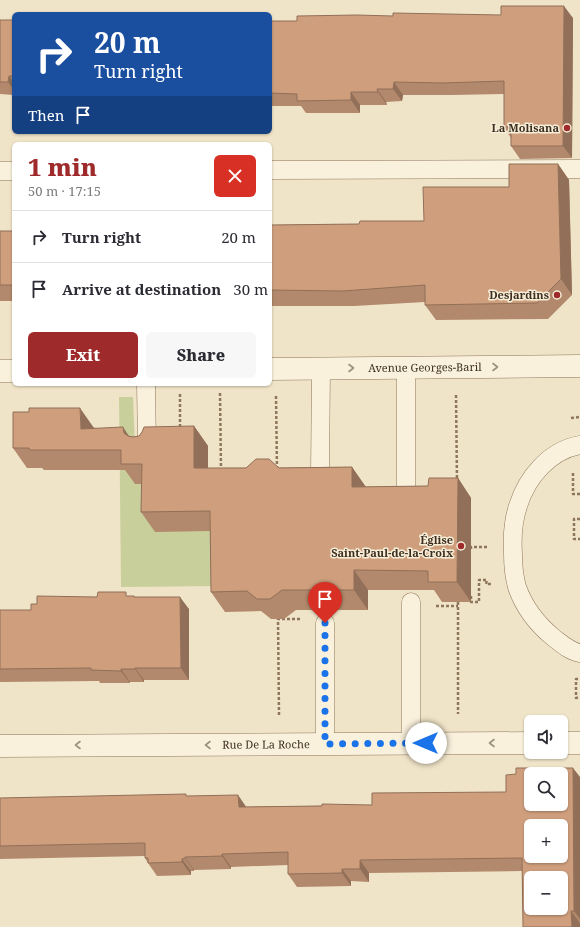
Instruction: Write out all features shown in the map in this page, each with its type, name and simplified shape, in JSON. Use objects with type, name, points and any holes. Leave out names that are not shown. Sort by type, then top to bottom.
[{"type":"street","name":"Avenue Georges-Baril","points":[[272,369],[580,366]]},
{"type":"street","points":[[0,371],[12,371]]},
{"type":"street","name":"Rue De La Roche","points":[[0,746],[524,743]]},
{"type":"street","points":[[568,743],[580,743]]},
{"type":"lane","points":[[272,170],[580,169]]},
{"type":"lane","points":[[0,171],[12,171]]},
{"type":"lane","points":[[406,368],[406,493]]},
{"type":"lane","points":[[320,474],[321,369]]},
{"type":"lane","points":[[146,386],[147,446]]},
{"type":"lane","points":[[580,445],[565,448],[557,453],[540,468],[527,486],[518,506],[515,518],[513,546],[517,587],[528,609],[552,637],[580,653]]},
{"type":"lane","points":[[411,602],[411,743]]},
{"type":"lane","points":[[325,623],[325,744]]},
{"type":"path","points":[[456,392],[457,484]]},
{"type":"path","points":[[220,393],[221,472]]},
{"type":"path","points":[[276,393],[277,472]]},
{"type":"path","points":[[180,394],[180,431]]},
{"type":"path","points":[[571,418],[580,417]]},
{"type":"path","points":[[578,471],[573,472],[573,494],[580,494]]},
{"type":"path","points":[[580,519],[574,519],[574,539],[580,539]]},
{"type":"path","points":[[471,555],[471,547],[485,547]]},
{"type":"path","points":[[471,594],[471,602],[479,602],[480,580],[487,580],[486,584],[493,584]]},
{"type":"path","points":[[458,602],[458,714]]},
{"type":"path","points":[[278,619],[279,715]]},
{"type":"path","points":[[580,679],[576,680],[576,698],[580,697]]},
{"type":"green space","points":[[119,397],[133,397],[135,447],[156,484],[224,531],[225,586],[121,587]]},
{"type":"building","points":[[501,6],[564,6],[563,146],[511,146],[511,127],[504,127],[504,81],[443,83],[394,82],[393,89],[377,89],[378,92],[351,92],[351,100],[297,101],[297,94],[272,93],[272,21],[297,21],[297,16],[393,16],[393,13],[501,15]]},
{"type":"building","points":[[0,20],[12,20],[12,76],[9,76],[8,82],[0,82]]},
{"type":"building","points":[[509,164],[558,164],[561,279],[537,303],[425,305],[425,285],[343,291],[272,290],[272,225],[359,224],[360,221],[424,221],[423,187],[509,187]]},
{"type":"building","points":[[0,231],[12,231],[12,285],[0,285]]},
{"type":"building","points":[[29,408],[80,408],[81,429],[123,427],[124,433],[133,437],[139,436],[144,427],[194,426],[194,468],[246,468],[256,459],[269,459],[279,468],[352,467],[352,487],[428,486],[429,478],[458,478],[457,582],[428,582],[428,571],[354,570],[354,590],[282,590],[270,599],[257,599],[247,591],[211,592],[210,511],[141,512],[142,464],[121,464],[121,450],[30,450],[29,448],[13,448],[13,412],[29,412]]},
{"type":"building","points":[[98,592],[126,592],[126,596],[134,597],[180,597],[181,668],[135,668],[121,669],[121,671],[91,670],[91,668],[0,669],[0,610],[31,610],[31,604],[37,604],[37,596],[97,597]]},
{"type":"building","points":[[516,768],[524,768],[524,811],[568,811],[568,768],[573,768],[574,911],[571,911],[572,927],[523,927],[522,858],[360,860],[360,869],[342,869],[342,873],[288,874],[288,852],[222,854],[222,856],[185,857],[182,859],[182,862],[148,863],[148,858],[145,858],[145,843],[0,846],[0,798],[186,794],[186,796],[238,795],[239,807],[322,806],[322,804],[372,805],[372,793],[506,792],[506,775],[516,774]]},
{"type":"place","name":"La Molisana","points":[[567,128]]},
{"type":"place","name":"Desjardins","points":[[557,295]]},
{"type":"place","name":"Église Saint-Paul-de-la-Croix","points":[[461,546]]},
{"type":"route","points":[[325,623],[325,744],[426,743]]}]
